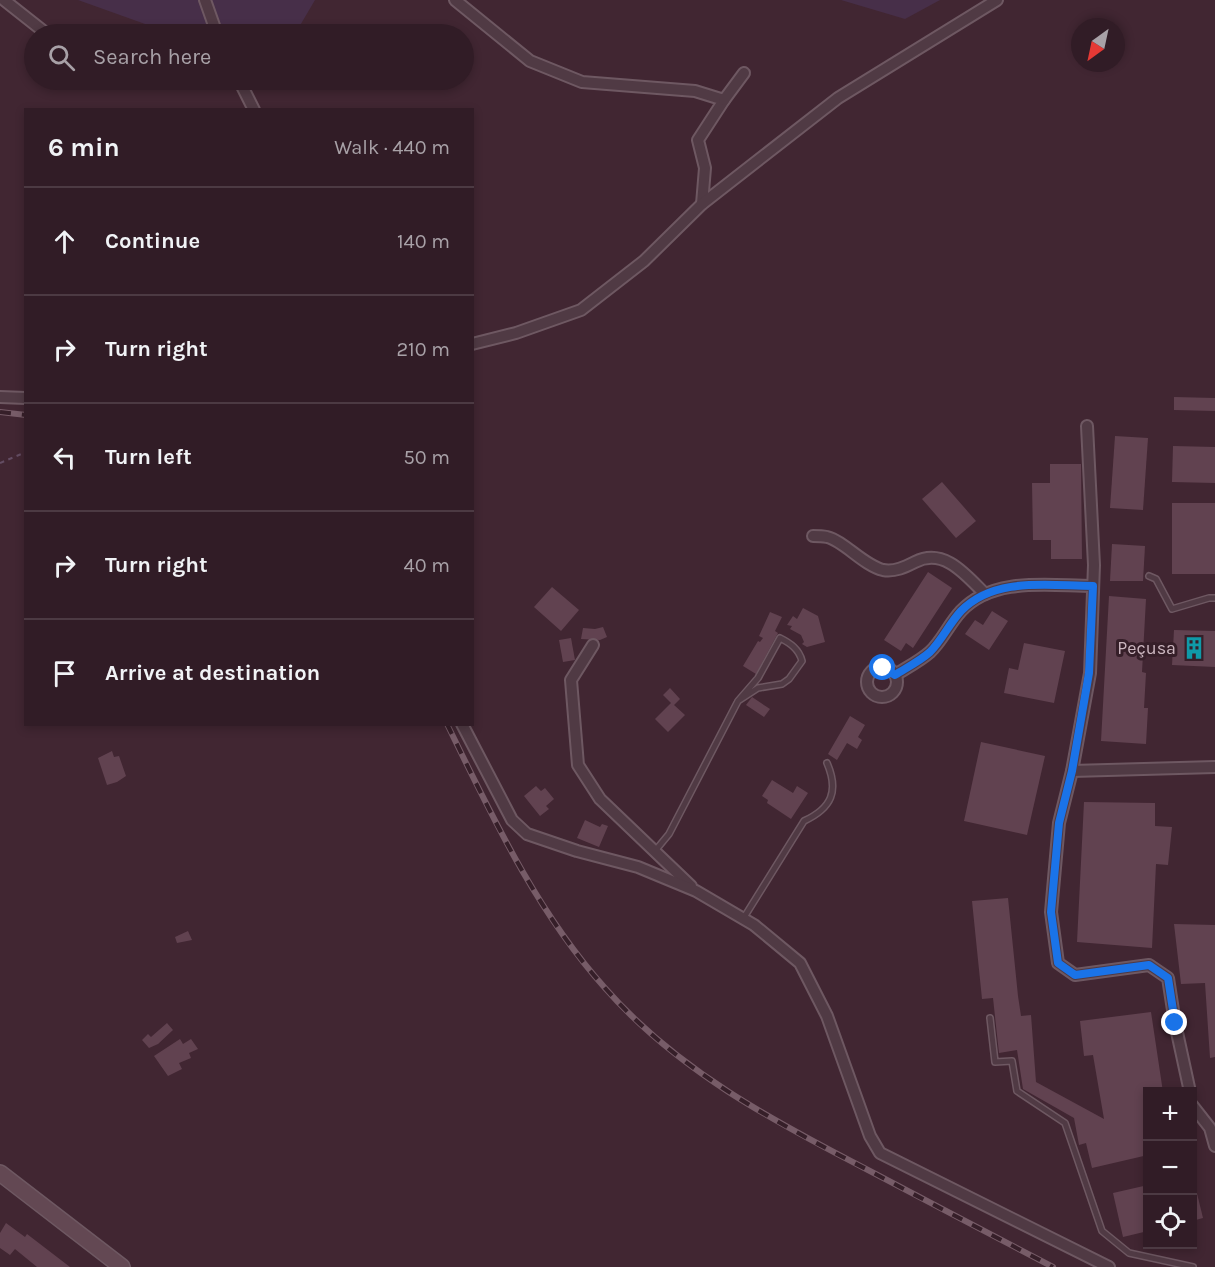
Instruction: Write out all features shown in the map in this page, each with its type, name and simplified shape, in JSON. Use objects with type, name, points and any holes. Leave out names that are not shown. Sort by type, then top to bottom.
[{"type":"main road","points":[[0,1173],[122,1267]]},
{"type":"street","points":[[4,0],[34,24]]},
{"type":"street","points":[[205,0],[214,24]]},
{"type":"street","points":[[455,0],[530,61],[582,82],[695,91],[724,100]]},
{"type":"street","points":[[474,344],[516,333],[581,310],[644,261],[702,204],[838,98],[997,0]]},
{"type":"street","points":[[702,204],[705,168],[698,140],[744,73]]},
{"type":"street","points":[[244,90],[253,108]]},
{"type":"street","points":[[0,397],[24,398]]},
{"type":"street","points":[[1088,426],[1093,586],[1089,673],[1072,771],[1059,823],[1051,912],[1058,963],[1075,975],[1149,965],[1168,978],[1189,1087]]},
{"type":"street","points":[[813,536],[828,537],[883,570],[897,570],[922,558],[936,557],[949,561],[985,594]]},
{"type":"street","points":[[895,675],[928,653],[961,611],[998,588],[1093,586]]},
{"type":"street","points":[[593,645],[571,680],[578,765],[600,799],[696,891]]},
{"type":"street","points":[[463,726],[512,820],[527,834],[577,851],[638,867],[696,891],[754,925],[800,963],[828,1016],[870,1136],[880,1153],[1109,1267]]},
{"type":"street","points":[[1072,771],[1215,767]]},
{"type":"street","points":[[1197,1111],[1210,1128],[1215,1146]]},
{"type":"lane","points":[[1149,576],[1156,579],[1172,609],[1209,597],[1215,598]]},
{"type":"lane","points":[[655,851],[669,834],[738,701],[758,678],[780,638],[800,654],[802,661],[789,680],[772,687],[758,688],[738,701]]},
{"type":"lane","points":[[743,919],[804,821],[817,813],[831,798],[834,787],[833,776],[827,763]]},
{"type":"lane","points":[[990,1018],[995,1062],[1012,1061],[1017,1092],[1065,1124],[1102,1231],[1129,1253],[1193,1267]]},
{"type":"path","points":[[0,463],[24,453]]},
{"type":"shaded area","points":[[78,0],[315,0],[301,24],[145,24]]},
{"type":"shaded area","points":[[841,0],[940,0],[905,19]]},
{"type":"building","points":[[1174,397],[1215,398],[1215,411],[1174,410]]},
{"type":"building","points":[[1115,436],[1148,438],[1143,510],[1110,508]]},
{"type":"building","points":[[1173,446],[1215,447],[1215,483],[1172,482]]},
{"type":"building","points":[[1050,464],[1081,464],[1082,559],[1051,559],[1051,540],[1033,540],[1032,483],[1050,483]]},
{"type":"building","points":[[942,482],[976,521],[956,538],[922,499]]},
{"type":"building","points":[[1172,503],[1215,503],[1215,574],[1172,574]]},
{"type":"building","points":[[1112,544],[1145,546],[1143,581],[1110,581]]},
{"type":"building","points":[[928,572],[952,588],[913,648],[906,643],[901,651],[884,640]]},
{"type":"building","points":[[552,587],[579,610],[561,631],[534,607]]},
{"type":"building","points":[[1109,596],[1146,599],[1142,672],[1146,673],[1144,708],[1148,708],[1146,744],[1101,741]]},
{"type":"building","points":[[803,608],[818,616],[825,642],[807,647],[802,644],[804,642],[801,635],[790,629],[792,626],[787,625],[793,616],[797,619]]},
{"type":"building","points":[[992,611],[1008,621],[989,650],[965,634],[975,620],[983,625]]},
{"type":"building","points":[[770,612],[782,617],[775,631],[778,633],[756,674],[743,666],[758,641],[760,642],[763,638],[759,636]]},
{"type":"building","points":[[603,627],[607,637],[600,640],[581,639],[583,628]]},
{"type":"building","name":"Peçusa","points":[[1174,630],[1215,631],[1215,667],[1172,665]]},
{"type":"building","points":[[571,638],[575,660],[563,662],[559,640]]},
{"type":"building","points":[[1024,643],[1065,651],[1054,703],[1004,693],[1009,668],[1018,670]]},
{"type":"building","points":[[670,688],[680,699],[674,705],[685,715],[668,732],[655,719],[671,703],[663,695]]},
{"type":"building","points":[[752,697],[770,709],[764,717],[746,705]]},
{"type":"building","points":[[850,716],[865,725],[858,737],[862,740],[857,749],[847,743],[837,760],[828,754]]},
{"type":"building","points":[[981,742],[1045,756],[1027,835],[964,821]]},
{"type":"building","points":[[112,751],[114,757],[119,756],[126,776],[107,785],[98,758]]},
{"type":"building","points":[[772,780],[793,793],[797,786],[808,793],[791,819],[767,803],[768,800],[762,796]]},
{"type":"building","points":[[536,786],[541,791],[545,788],[554,799],[546,806],[549,809],[540,816],[524,796]]},
{"type":"building","points":[[1084,802],[1155,803],[1155,826],[1172,827],[1168,865],[1156,864],[1152,948],[1077,942]]},
{"type":"building","points":[[585,820],[600,827],[602,824],[608,826],[599,847],[577,838]]},
{"type":"building","points":[[1008,898],[1021,1016],[1031,1015],[1036,1082],[1104,1119],[1093,1055],[1084,1056],[1080,1021],[1151,1012],[1162,1087],[1143,1087],[1143,1156],[1092,1168],[1086,1143],[1079,1145],[1074,1118],[1023,1089],[1017,1050],[999,1053],[993,998],[982,999],[972,901]]},
{"type":"building","points":[[1174,924],[1215,925],[1215,1057],[1210,1058],[1205,983],[1181,984]]},
{"type":"building","points":[[188,931],[192,940],[177,943],[175,937]]},
{"type":"building","points":[[167,1023],[173,1030],[158,1044],[149,1048],[142,1040],[148,1034],[151,1037]]},
{"type":"building","points":[[180,1039],[183,1044],[191,1039],[198,1049],[189,1053],[191,1058],[179,1063],[182,1069],[168,1076],[154,1056]]},
{"type":"building","points":[[1143,1186],[1143,1232],[1123,1237],[1113,1193]]},
{"type":"building","points":[[1197,1193],[1203,1218],[1197,1220]]},
{"type":"building","points":[[6,1223],[25,1237],[27,1234],[70,1267],[37,1267],[15,1249],[10,1255],[0,1248],[0,1233]]},
{"type":"railway","points":[[0,412],[24,415]]},
{"type":"railway","points":[[448,726],[517,862],[558,927],[605,988],[663,1044],[695,1069],[762,1113],[1053,1267]]},
{"type":"place","name":"Peçusa","points":[[1194,648]]},
{"type":"route","points":[[883,668],[895,675],[928,653],[961,611],[972,602],[998,588],[1093,586],[1089,673],[1072,771],[1059,823],[1051,912],[1058,963],[1075,975],[1149,965],[1168,978],[1175,1023]]}]
